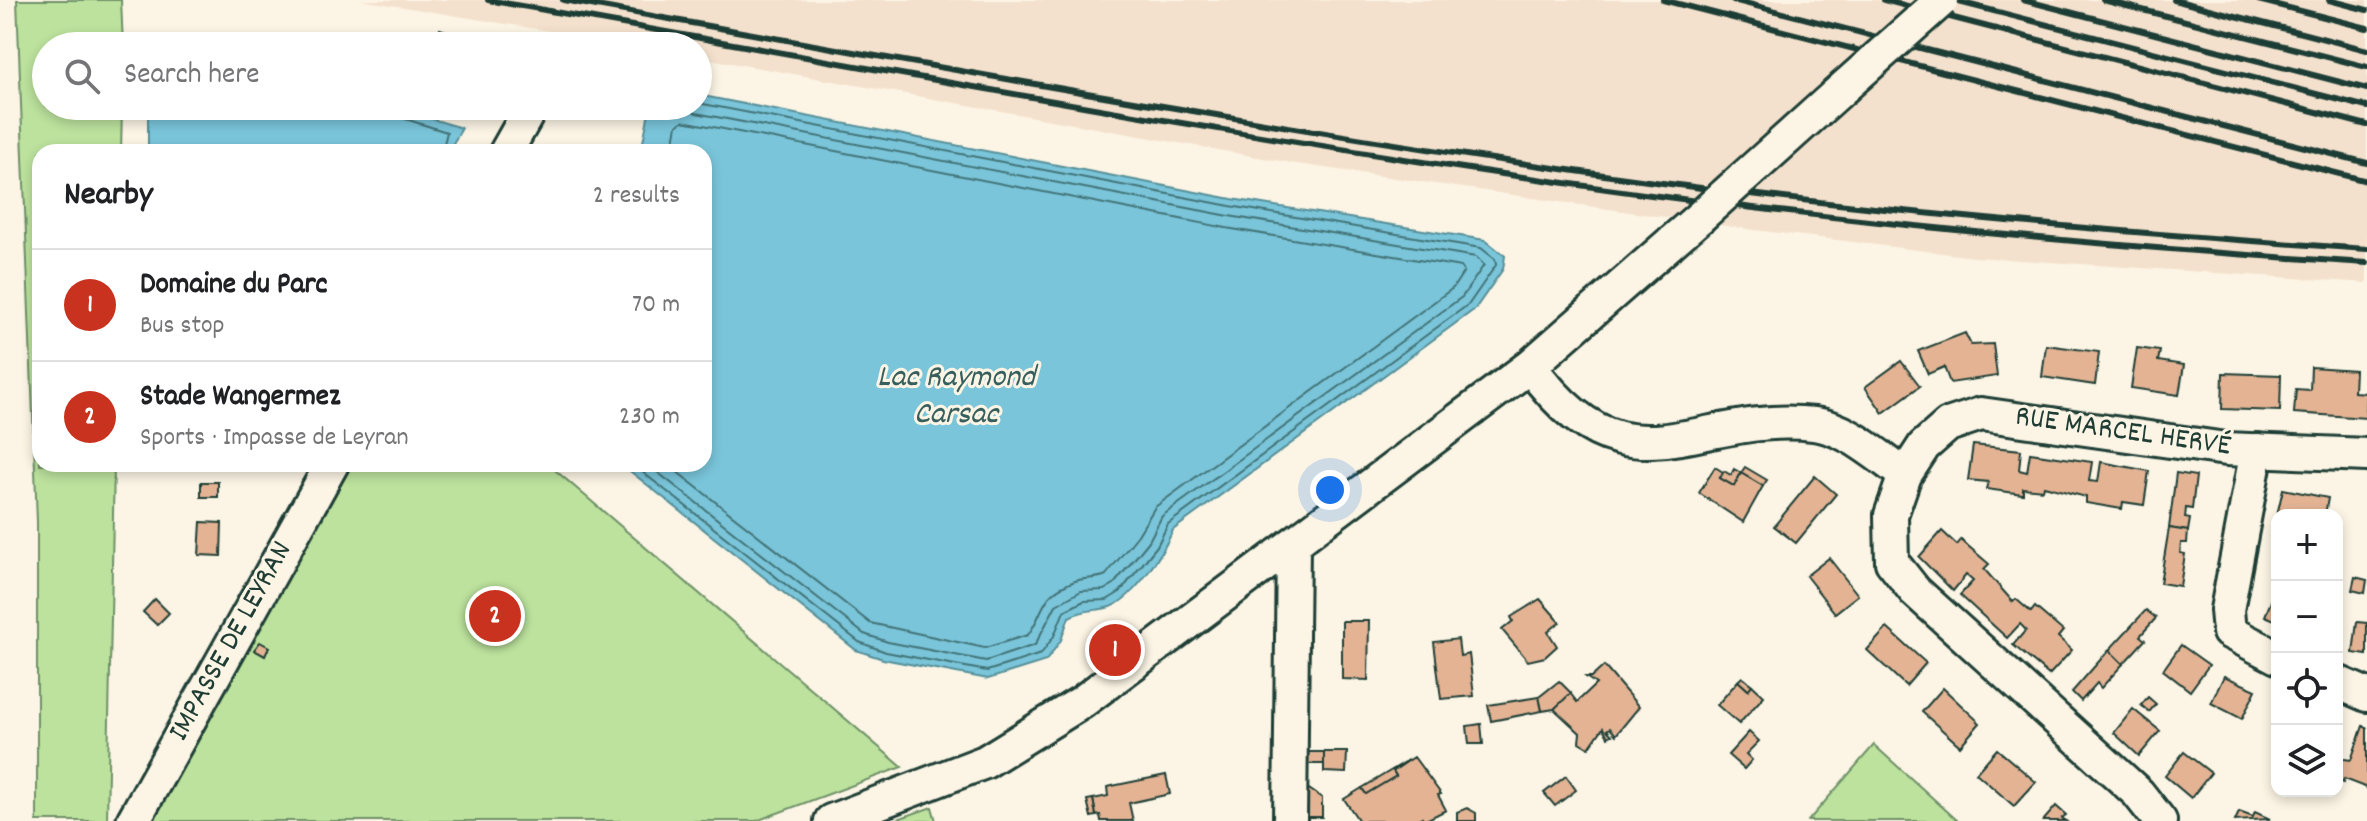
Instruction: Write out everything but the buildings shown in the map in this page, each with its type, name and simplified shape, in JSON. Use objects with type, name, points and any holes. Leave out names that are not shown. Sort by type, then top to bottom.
[{"type":"street","points":[[831,821],[985,762],[1082,702],[1530,366],[1942,0]]},
{"type":"street","points":[[511,144],[524,120]]},
{"type":"street","points":[[1530,366],[1547,390],[1597,431],[1644,444],[1777,424],[1817,424],[1861,444],[1905,475]]},
{"type":"street","name":"RUE MARCEL HERVÉ","points":[[2160,821],[2138,793],[1915,591],[1892,562],[1891,515],[1905,475],[1924,446],[1948,425],[1981,414],[2226,449],[2367,455]]},
{"type":"street","points":[[2257,450],[2227,610],[2229,632],[2271,654]]},
{"type":"street","name":"IMPASSE DE LEYRAN","points":[[133,821],[328,472]]},
{"type":"street","points":[[1290,821],[1293,544]]},
{"type":"street","points":[[2343,685],[2367,695]]},
{"type":"shaded area","points":[[361,0],[2367,0],[2367,283],[1974,257],[1754,230],[1297,164],[712,60],[712,32],[554,32]]},
{"type":"green space","points":[[17,0],[121,0],[122,32],[32,32],[32,120],[122,120],[121,144],[32,144],[32,392]]},
{"type":"green space","points":[[35,472],[114,472],[107,821],[37,821]]},
{"type":"green space","points":[[346,472],[557,472],[902,767],[756,821],[150,821]]},
{"type":"green space","points":[[1874,745],[1958,821],[1808,821]]},
{"type":"green space","points":[[932,807],[936,821],[892,821]]},
{"type":"water","name":"Lac Raymond Carsac","points":[[712,98],[1232,199],[1485,240],[1505,256],[1503,269],[1475,309],[1173,530],[1147,574],[1129,594],[1110,607],[1069,617],[1061,640],[1046,661],[988,679],[883,659],[856,650],[631,472],[712,472],[712,144],[643,144],[647,120],[712,120]]},
{"type":"water","points":[[148,120],[436,120],[462,128],[453,144],[148,144]]},
{"type":"railway","points":[[488,0],[667,32]]},
{"type":"railway","points":[[563,0],[1217,115],[1611,176],[1799,200],[1988,219],[2367,249]]},
{"type":"railway","points":[[1663,0],[2367,181]]},
{"type":"railway","points":[[1733,0],[2367,163]]},
{"type":"railway","points":[[1884,0],[2367,125]]},
{"type":"railway","points":[[1951,0],[2367,107]]},
{"type":"railway","points":[[2023,0],[2367,89]]},
{"type":"railway","points":[[2103,0],[2367,67]]},
{"type":"railway","points":[[2174,0],[2367,50]]},
{"type":"railway","points":[[2258,0],[2367,28]]},
{"type":"railway","points":[[2329,0],[2367,10]]},
{"type":"railway","points":[[712,40],[1187,124],[1607,189],[1986,233],[2367,263]]},
{"type":"place","name":"Stade Wangermez","points":[[495,616]]},
{"type":"place","name":"Domaine du Parc","points":[[1115,650]]}]
